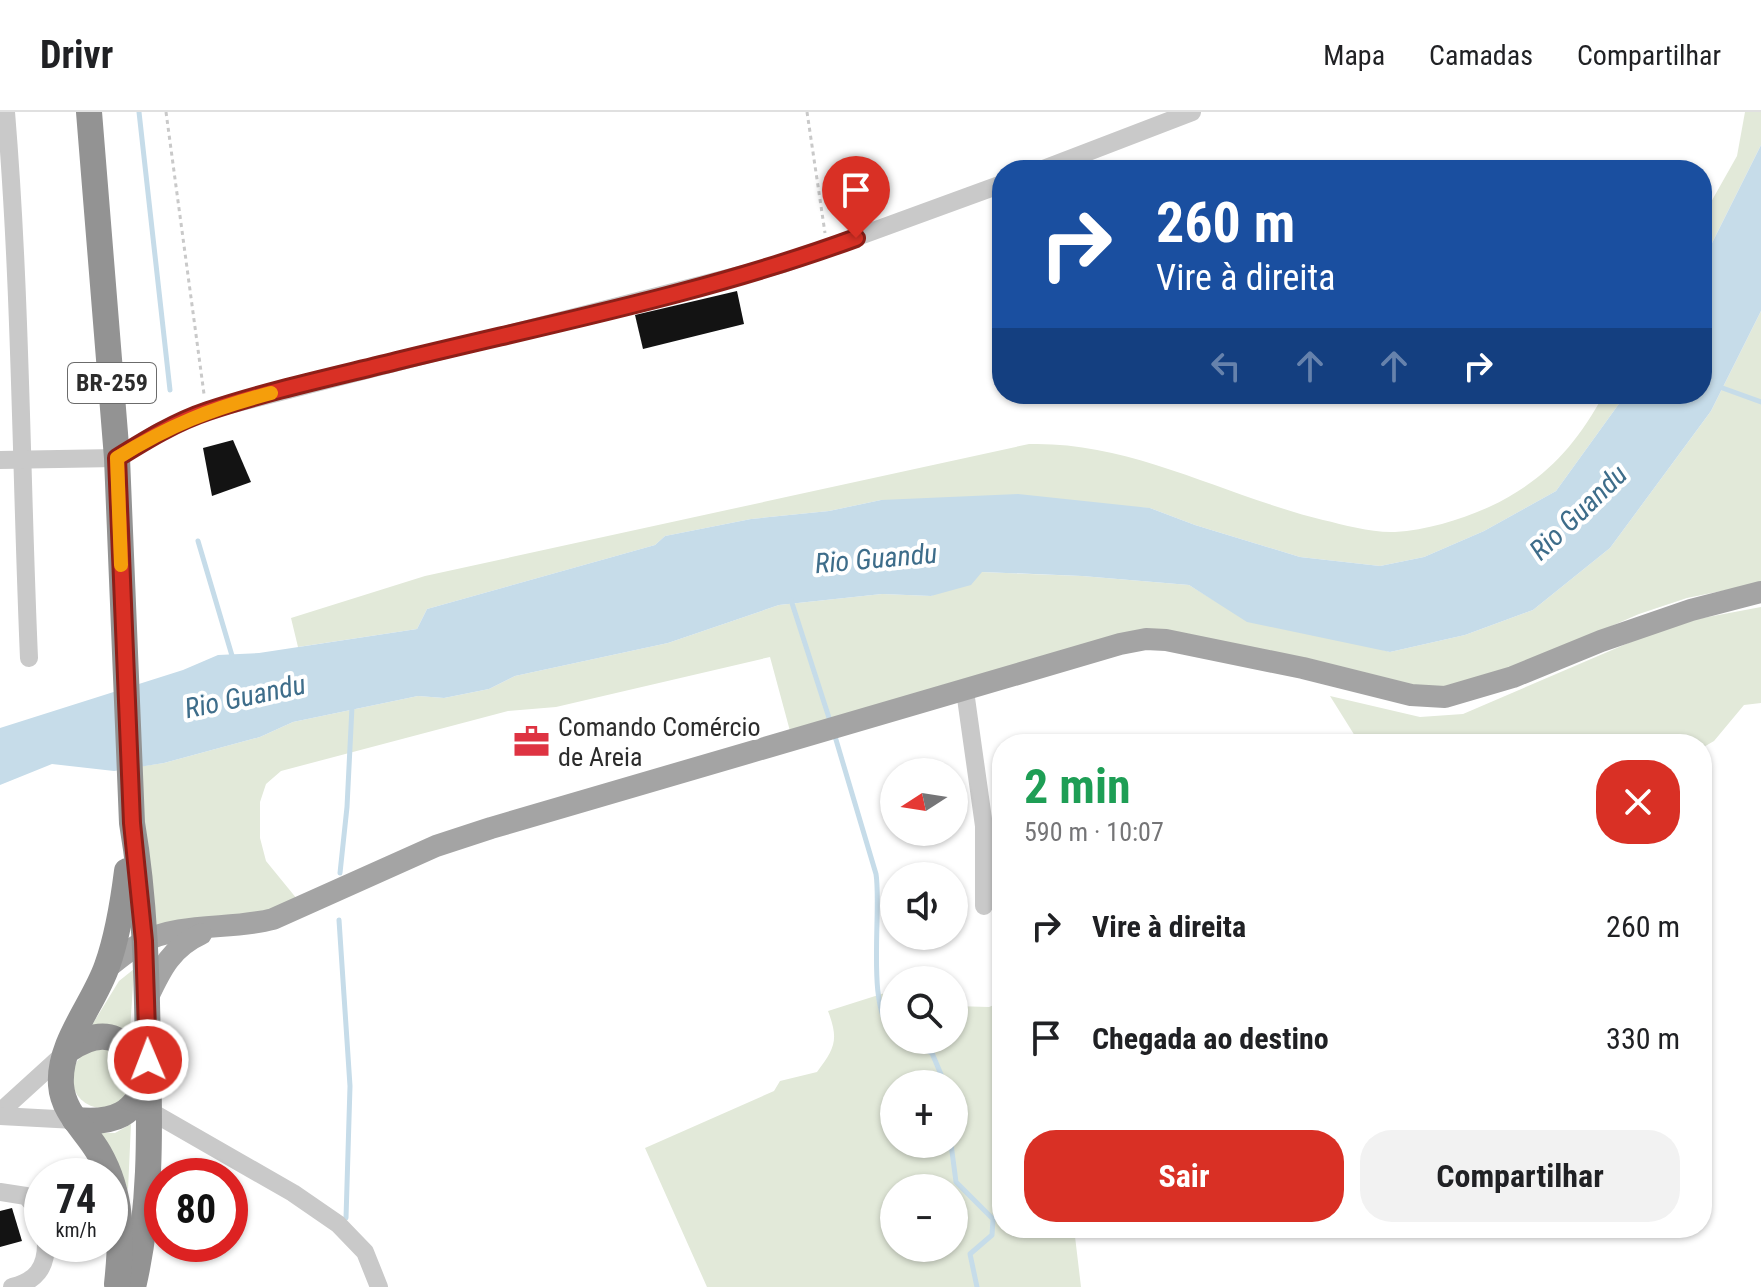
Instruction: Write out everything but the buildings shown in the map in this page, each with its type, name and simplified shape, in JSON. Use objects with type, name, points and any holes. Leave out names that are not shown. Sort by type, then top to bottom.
[{"type":"highway","name":"BR-259","points":[[89,112],[117,458],[131,818],[147,998],[150,1111],[147,1189],[133,1287]]},
{"type":"highway","name":"BR-259","points":[[68,1050],[107,968],[123,906],[131,818]]},
{"type":"highway","points":[[75,1120],[88,1122],[120,1116],[139,1103],[149,1077],[130,1047],[119,1040],[92,1037],[68,1050],[61,1070],[63,1098],[75,1120],[99,1152],[118,1199],[121,1253],[117,1287]]},
{"type":"main road","points":[[107,968],[144,941],[251,925],[288,913],[436,846],[491,828],[1094,651],[1146,639],[1166,640],[1303,668],[1411,695],[1445,697],[1513,677],[1601,641],[1691,610],[1761,592]]},
{"type":"main road","points":[[147,998],[172,954],[191,939],[215,928]]},
{"type":"street","points":[[6,112],[5,162],[16,253],[20,459],[29,658]]},
{"type":"street","points":[[1067,160],[1192,112]]},
{"type":"street","points":[[0,460],[117,458],[157,433],[206,411],[688,290],[827,249],[992,188]]},
{"type":"street","points":[[965,691],[984,826],[984,906]]},
{"type":"street","points":[[0,1114],[68,1050]]},
{"type":"street","points":[[150,1111],[293,1193],[338,1224],[365,1252],[379,1287]]},
{"type":"street","points":[[0,1114],[75,1120]]},
{"type":"street","points":[[0,1192],[24,1196]]},
{"type":"street","points":[[12,1287],[33,1279],[41,1270],[43,1262]]},
{"type":"path","points":[[166,112],[206,411]]},
{"type":"path","points":[[807,112],[827,249]]},
{"type":"green space","points":[[1745,112],[1761,112],[1761,145],[1712,243],[1712,200],[1737,156]]},
{"type":"green space","points":[[1761,311],[1761,583],[1687,598],[1639,614],[1470,688],[1447,694],[1121,634],[790,731],[770,657],[556,707],[508,711],[281,771],[266,784],[260,802],[260,838],[266,861],[297,899],[281,907],[150,934],[137,767],[164,763],[260,737],[293,722],[418,696],[444,698],[489,689],[515,676],[668,643],[779,605],[882,594],[931,596],[981,572],[1082,576],[1189,585],[1215,601],[1390,652],[1465,635],[1533,610],[1610,548],[1711,411]]},
{"type":"green space","points":[[1598,404],[1619,404],[1556,491],[1484,531],[1424,557],[1380,566],[1300,557],[1150,508],[881,500],[829,511],[751,519],[665,536],[655,545],[427,609],[417,629],[298,647],[291,618],[425,576],[1029,444],[1067,445],[1141,460],[1286,510],[1349,526],[1386,532],[1419,529],[1478,512],[1526,486],[1556,461]]},
{"type":"green space","points":[[1761,607],[1761,703],[1744,705],[1712,742],[1712,734],[1354,734],[1330,696],[1420,717],[1463,714],[1647,635],[1692,620]]},
{"type":"green space","points":[[134,969],[130,1031],[112,1025],[92,1025],[119,981]]},
{"type":"green space","points":[[880,994],[880,1054],[968,1054],[968,1006],[992,1006],[992,1238],[1075,1238],[1081,1287],[707,1287],[645,1148],[774,1091],[780,1081],[817,1072],[828,1056],[834,1037],[828,1011]]},
{"type":"green space","points":[[102,1048],[113,1050],[123,1057],[130,1067],[130,1089],[123,1099],[113,1106],[102,1108],[91,1106],[81,1099],[74,1089],[72,1078],[74,1067],[81,1057],[91,1050]]},
{"type":"green space","points":[[131,1124],[128,1190],[128,1158],[115,1158],[96,1133],[115,1133]]},
{"type":"water","name":"Rio Guandu","points":[[1761,145],[1761,311],[1711,411],[1610,548],[1533,610],[1465,635],[1390,652],[1247,622],[1189,585],[982,572],[971,585],[931,596],[882,594],[779,605],[668,643],[515,676],[489,689],[444,698],[418,696],[293,722],[260,737],[164,763],[114,771],[52,764],[0,785],[0,728],[183,670],[218,655],[259,653],[417,629],[427,609],[655,545],[665,536],[751,519],[829,511],[881,500],[1018,494],[1150,508],[1300,557],[1380,566],[1424,557],[1484,531],[1556,491],[1619,404],[1712,404],[1712,243]]},
{"type":"waterway","points":[[139,112],[170,390]]},
{"type":"waterway","points":[[1717,386],[1761,402]]},
{"type":"waterway","points":[[198,541],[233,659]]},
{"type":"waterway","points":[[791,600],[831,724]]},
{"type":"waterway","points":[[340,873],[352,707]]},
{"type":"waterway","points":[[834,733],[876,874],[876,959],[880,1004]]},
{"type":"waterway","points":[[339,920],[350,1086],[346,1218]]},
{"type":"waterway","points":[[932,1054],[939,1070]]},
{"type":"waterway","points":[[953,1158],[956,1182],[992,1218]]},
{"type":"waterway","points":[[977,1287],[970,1254],[992,1235]]},
{"type":"slow traffic","points":[[121,565],[117,458],[157,433],[206,411],[271,393]]},
{"type":"place","name":"Comando Comércio de Areia","points":[[532,742]]},
{"type":"route","points":[[148,1060],[144,941],[132,823],[117,458],[157,433],[206,411],[688,290],[783,264],[856,238]]}]
